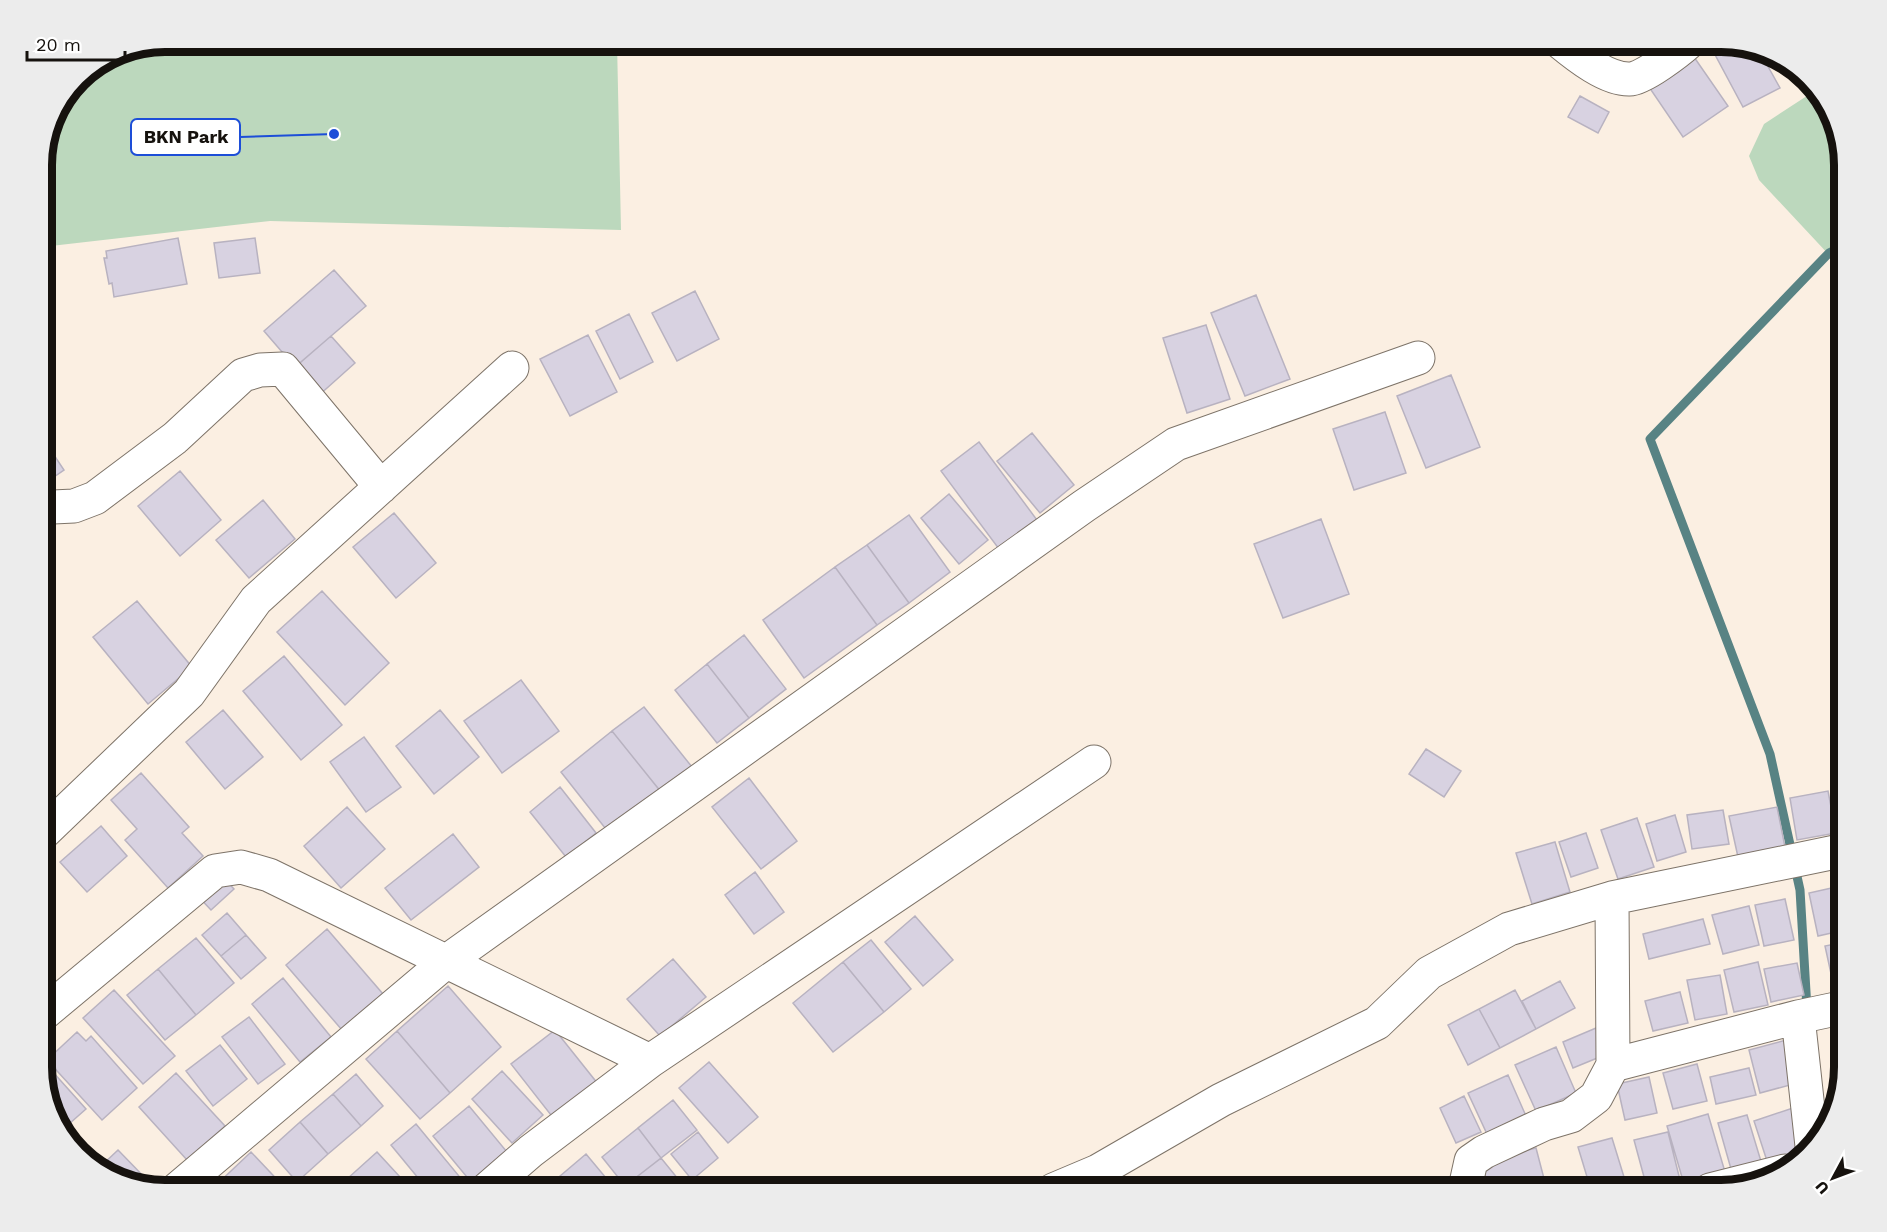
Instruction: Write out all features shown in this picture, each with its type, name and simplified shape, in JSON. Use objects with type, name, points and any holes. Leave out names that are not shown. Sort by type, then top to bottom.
[{"type":"street","points":[[1572,52],[1613,77],[1632,80],[1677,52]]},
{"type":"street","points":[[188,1180],[447,961],[1045,533],[1176,444],[1418,358]]},
{"type":"street","points":[[53,823],[189,693],[256,600],[512,368]]},
{"type":"street","points":[[53,507],[75,506],[94,498],[175,438],[243,375],[260,370],[283,369],[381,487]]},
{"type":"street","points":[[498,1180],[531,1151],[650,1061],[1094,762]]},
{"type":"street","points":[[1077,1180],[1098,1171],[1221,1100],[1377,1023],[1429,973],[1509,929],[1612,898],[1834,853]]},
{"type":"street","points":[[53,1006],[215,871],[241,867],[269,875],[650,1061]]},
{"type":"street","points":[[1467,1180],[1471,1161],[1484,1152],[1526,1132],[1571,1116],[1596,1097],[1613,1065],[1612,898]]},
{"type":"street","points":[[1613,1065],[1822,1012],[1813,1133]]},
{"type":"green space","points":[[617,52],[621,230],[270,221],[53,246],[53,150],[64,115],[80,91],[91,80],[115,64],[150,53]]},
{"type":"green space","points":[[1809,94],[1823,115],[1834,150],[1834,260],[1759,180],[1749,156],[1764,124]]},
{"type":"building","points":[[1644,52],[1660,52],[1652,60]]},
{"type":"building","points":[[1714,52],[1737,53],[1765,61],[1780,88],[1743,107]]},
{"type":"building","points":[[1694,57],[1728,106],[1683,137],[1649,87]]},
{"type":"building","points":[[1580,96],[1609,112],[1598,133],[1568,117]]},
{"type":"building","points":[[178,238],[187,284],[114,297],[104,258],[107,258],[106,251]]},
{"type":"building","points":[[255,238],[260,273],[219,278],[214,243]]},
{"type":"building","points":[[334,270],[366,306],[295,367],[264,331]]},
{"type":"building","points":[[695,291],[719,339],[677,361],[652,313]]},
{"type":"building","points":[[1256,295],[1290,379],[1245,396],[1211,313]]},
{"type":"building","points":[[629,314],[653,362],[620,379],[596,331]]},
{"type":"building","points":[[1206,325],[1230,399],[1187,413],[1163,338]]},
{"type":"building","points":[[588,335],[617,392],[570,416],[540,359]]},
{"type":"building","points":[[331,336],[355,363],[317,397],[293,369]]},
{"type":"building","points":[[1451,375],[1480,447],[1426,468],[1397,396]]},
{"type":"building","points":[[1385,412],[1406,473],[1354,490],[1333,429]]},
{"type":"building","points":[[1032,433],[1074,485],[1040,513],[997,461]]},
{"type":"building","points":[[979,442],[1037,520],[999,549],[941,471]]},
{"type":"building","points":[[53,454],[64,470],[53,478]]},
{"type":"building","points":[[180,471],[221,520],[180,556],[138,506]]},
{"type":"building","points":[[949,494],[988,540],[959,564],[921,518]]},
{"type":"building","points":[[263,500],[295,539],[249,578],[216,540]]},
{"type":"building","points":[[394,513],[436,563],[396,598],[353,547]]},
{"type":"building","points":[[909,515],[950,572],[909,603],[867,545]]},
{"type":"building","points":[[1321,519],[1349,594],[1283,618],[1254,544]]},
{"type":"building","points":[[867,545],[909,603],[877,625],[835,567]]},
{"type":"building","points":[[835,567],[877,625],[804,678],[763,620]]},
{"type":"building","points":[[322,591],[389,663],[345,705],[277,632]]},
{"type":"building","points":[[137,601],[192,667],[148,704],[93,637]]},
{"type":"building","points":[[744,635],[786,689],[749,718],[707,664]]},
{"type":"building","points":[[284,656],[342,725],[301,760],[243,691]]},
{"type":"building","points":[[707,664],[749,718],[717,743],[675,690]]},
{"type":"building","points":[[521,680],[559,731],[502,773],[464,721]]},
{"type":"building","points":[[644,707],[692,767],[661,792],[612,731]]},
{"type":"building","points":[[223,710],[263,757],[225,789],[186,742]]},
{"type":"building","points":[[440,710],[479,757],[434,794],[396,746]]},
{"type":"building","points":[[612,731],[661,792],[609,833],[561,772]]},
{"type":"building","points":[[364,737],[401,787],[366,812],[330,762]]},
{"type":"building","points":[[1426,749],[1461,771],[1444,797],[1409,774]]},
{"type":"building","points":[[141,773],[189,827],[182,833],[203,856],[168,888],[125,840],[137,829],[111,800]]},
{"type":"building","points":[[749,778],[797,841],[761,869],[712,807]]},
{"type":"building","points":[[560,787],[596,833],[566,857],[530,812]]},
{"type":"building","points":[[1828,791],[1834,833],[1797,840],[1790,798]]},
{"type":"building","points":[[347,807],[385,849],[341,888],[304,846]]},
{"type":"building","points":[[1777,807],[1785,847],[1738,857],[1729,816]]},
{"type":"building","points":[[1723,810],[1729,844],[1692,849],[1687,815]]},
{"type":"building","points":[[1675,815],[1686,852],[1657,861],[1646,824]]},
{"type":"building","points":[[1637,818],[1654,867],[1618,879],[1601,830]]},
{"type":"building","points":[[101,826],[127,856],[87,892],[60,862]]},
{"type":"building","points":[[1586,833],[1598,868],[1571,877],[1559,842]]},
{"type":"building","points":[[453,834],[479,867],[411,920],[385,888]]},
{"type":"building","points":[[1555,842],[1570,892],[1532,904],[1516,853]]},
{"type":"building","points":[[218,872],[234,889],[211,910],[195,893]]},
{"type":"building","points":[[755,872],[784,912],[754,934],[725,895]]},
{"type":"building","points":[[1834,887],[1834,932],[1818,936],[1809,893]]},
{"type":"building","points":[[1785,899],[1794,940],[1764,946],[1755,905]]},
{"type":"building","points":[[1749,906],[1759,945],[1723,954],[1712,915]]},
{"type":"building","points":[[227,913],[246,935],[221,956],[202,935]]},
{"type":"building","points":[[915,916],[953,960],[923,986],[885,942]]},
{"type":"building","points":[[1703,919],[1710,944],[1649,959],[1643,934]]},
{"type":"building","points":[[327,929],[383,994],[342,1030],[286,965]]},
{"type":"building","points":[[246,935],[266,958],[241,979],[221,956]]},
{"type":"building","points":[[196,938],[234,983],[196,1015],[158,969]]},
{"type":"building","points":[[871,940],[911,989],[884,1012],[843,962]]},
{"type":"building","points":[[1834,944],[1834,987],[1825,946]]},
{"type":"building","points":[[673,959],[706,997],[660,1036],[627,999]]},
{"type":"building","points":[[843,962],[884,1012],[833,1052],[793,1003]]},
{"type":"building","points":[[1758,962],[1768,1005],[1734,1012],[1724,970]]},
{"type":"building","points":[[1797,963],[1804,995],[1771,1002],[1764,969]]},
{"type":"building","points":[[158,969],[196,1015],[165,1040],[127,995]]},
{"type":"building","points":[[1720,975],[1727,1014],[1695,1020],[1687,980]]},
{"type":"building","points":[[283,978],[331,1037],[300,1062],[252,1004]]},
{"type":"building","points":[[1560,981],[1575,1008],[1536,1029],[1522,1001]]},
{"type":"building","points":[[448,986],[501,1047],[450,1093],[397,1031]]},
{"type":"building","points":[[114,990],[175,1056],[143,1084],[83,1018]]},
{"type":"building","points":[[1515,990],[1536,1029],[1500,1048],[1479,1009]]},
{"type":"building","points":[[1680,992],[1688,1023],[1653,1031],[1645,1001]]},
{"type":"building","points":[[1479,1009],[1500,1048],[1468,1065],[1448,1025]]},
{"type":"building","points":[[249,1017],[285,1064],[258,1084],[222,1037]]},
{"type":"building","points":[[1596,1028],[1607,1054],[1573,1068],[1563,1042]]},
{"type":"building","points":[[555,1030],[602,1089],[558,1124],[511,1064]]},
{"type":"building","points":[[397,1031],[450,1093],[420,1119],[366,1059]]},
{"type":"building","points":[[77,1032],[86,1041],[91,1036],[137,1088],[102,1120],[53,1067],[53,1054]]},
{"type":"building","points":[[1790,1039],[1801,1082],[1760,1093],[1749,1050]]},
{"type":"building","points":[[220,1045],[247,1079],[213,1106],[186,1071]]},
{"type":"building","points":[[1556,1047],[1576,1093],[1536,1111],[1515,1065]]},
{"type":"building","points":[[709,1062],[758,1117],[728,1143],[679,1088]]},
{"type":"building","points":[[1697,1064],[1707,1101],[1673,1109],[1663,1073]]},
{"type":"building","points":[[1749,1068],[1756,1095],[1716,1104],[1710,1077]]},
{"type":"building","points":[[502,1071],[543,1115],[512,1143],[472,1099]]},
{"type":"building","points":[[53,1072],[86,1109],[69,1124],[58,1103]]},
{"type":"building","points":[[176,1073],[225,1126],[187,1160],[139,1107]]},
{"type":"building","points":[[356,1074],[383,1106],[361,1126],[333,1094]]},
{"type":"building","points":[[1508,1075],[1526,1116],[1487,1134],[1468,1093]]},
{"type":"building","points":[[1649,1077],[1657,1113],[1625,1120],[1617,1084]]},
{"type":"building","points":[[333,1094],[361,1126],[328,1154],[300,1122]]},
{"type":"building","points":[[1464,1096],[1481,1132],[1456,1143],[1440,1108]]},
{"type":"building","points":[[673,1100],[697,1130],[661,1158],[638,1128]]},
{"type":"building","points":[[469,1106],[512,1158],[486,1180],[469,1180],[433,1136]]},
{"type":"building","points":[[1796,1107],[1806,1142],[1789,1157],[1768,1164],[1754,1121]]},
{"type":"building","points":[[1708,1114],[1725,1172],[1698,1180],[1683,1180],[1667,1126]]},
{"type":"building","points":[[1747,1115],[1763,1168],[1733,1176],[1718,1123]]},
{"type":"building","points":[[300,1122],[328,1154],[299,1180],[295,1180],[269,1150]]},
{"type":"building","points":[[416,1124],[462,1180],[420,1180],[391,1145]]},
{"type":"building","points":[[638,1128],[661,1158],[633,1180],[620,1180],[602,1157]]},
{"type":"building","points":[[698,1132],[718,1158],[692,1180],[671,1154]]},
{"type":"building","points":[[1668,1132],[1680,1180],[1645,1180],[1634,1140]]},
{"type":"building","points":[[1612,1138],[1625,1180],[1588,1180],[1578,1147]]},
{"type":"building","points":[[1536,1148],[1544,1180],[1486,1180],[1481,1162]]},
{"type":"building","points":[[118,1150],[145,1178],[129,1174],[105,1162]]},
{"type":"building","points":[[251,1152],[278,1180],[221,1180]]},
{"type":"building","points":[[377,1152],[403,1180],[348,1180]]},
{"type":"building","points":[[586,1154],[608,1180],[555,1180]]},
{"type":"building","points":[[661,1158],[679,1180],[633,1180]]},
{"type":"waterway","points":[[1807,1009],[1800,890],[1770,754],[1650,439],[1829,253],[1834,250]]},
{"type":"place","name":"BKN Park","points":[[334,134]]}]
